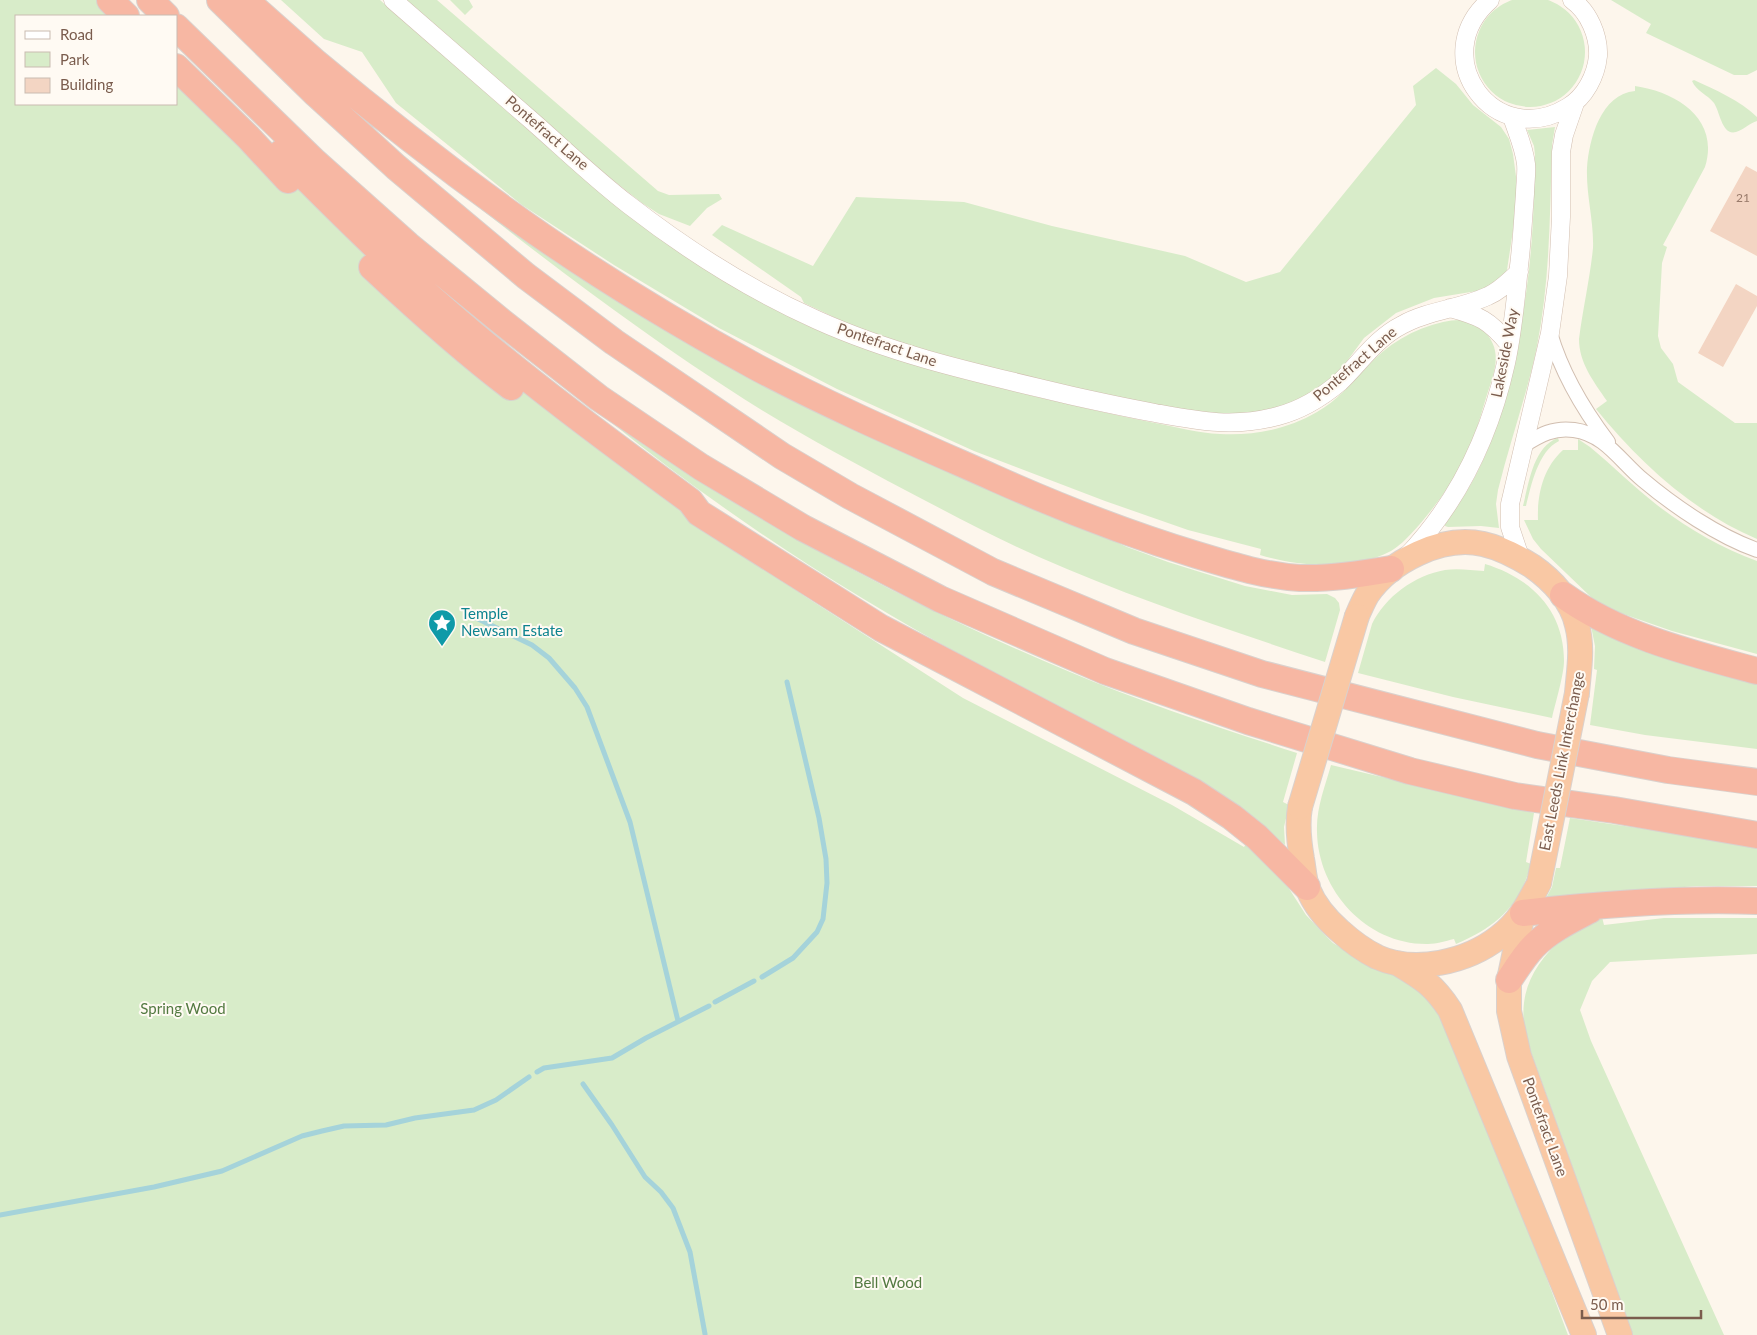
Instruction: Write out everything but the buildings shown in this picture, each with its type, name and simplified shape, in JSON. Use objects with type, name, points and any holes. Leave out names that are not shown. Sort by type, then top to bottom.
[{"type":"highway","points":[[110,0],[125,15]]},
{"type":"highway","points":[[134,0],[145,15]]},
{"type":"highway","points":[[150,0],[165,15]]},
{"type":"highway","points":[[220,0],[316,94],[396,167],[526,276],[614,342],[782,456],[850,496],[993,572],[1134,631],[1262,674],[1537,746],[1668,770],[1757,782]]},
{"type":"highway","points":[[245,0],[314,61],[411,140],[506,211],[664,315],[758,368],[853,414],[1036,496],[1161,544],[1233,565],[1270,574],[1300,578],[1338,576],[1395,567]]},
{"type":"highway","points":[[178,29],[315,162],[408,245],[599,398],[701,467],[803,528],[940,599],[1105,671],[1248,721],[1410,771],[1515,796],[1614,810],[1757,835]]},
{"type":"highway","points":[[178,49],[338,209],[445,310],[527,378],[690,501],[699,513]]},
{"type":"highway","points":[[178,69],[248,137],[353,249],[412,304],[476,360],[557,422],[676,508],[699,513],[881,628],[1194,792],[1232,817],[1257,837],[1307,887]]},
{"type":"highway","name":"East Leeds Link Interchange","points":[[1470,542],[1504,550],[1541,572],[1563,594],[1577,623],[1582,650],[1577,694],[1539,883],[1523,913],[1500,937],[1467,955],[1446,962],[1423,964],[1396,963],[1378,957],[1351,942],[1329,922],[1315,903],[1307,887],[1299,833],[1300,807],[1357,616],[1366,597],[1378,582],[1395,567],[1415,555],[1446,544],[1470,542]]},
{"type":"highway","points":[[1563,594],[1578,606],[1624,630],[1696,654],[1757,671]]},
{"type":"highway","points":[[1523,913],[1600,905],[1702,899],[1757,901]]},
{"type":"highway","points":[[1509,980],[1535,944],[1568,922],[1600,905]]},
{"type":"highway","name":"Pontefract Lane","points":[[1523,913],[1509,980],[1510,1012],[1519,1056],[1620,1335]]},
{"type":"highway","points":[[1396,963],[1424,979],[1439,993],[1450,1010],[1584,1335]]},
{"type":"street","name":"Pontefract Lane","points":[[393,0],[628,204],[710,262],[774,299],[819,321],[883,346],[945,366],[1110,404],[1210,423],[1234,423],[1277,416],[1319,398],[1340,381],[1376,344],[1397,327],[1418,317],[1488,296],[1500,289],[1519,272]]},
{"type":"street","points":[[1490,0],[1478,10],[1468,29],[1464,49],[1466,69],[1474,88],[1484,100],[1497,110],[1512,117],[1534,119],[1556,115],[1575,103],[1586,90],[1594,75],[1598,56],[1596,37],[1589,19],[1572,0]]},
{"type":"street","points":[[1522,560],[1510,527],[1510,504],[1550,333],[1558,276],[1561,217],[1561,152],[1566,126],[1575,103]]},
{"type":"street","name":"Lakeside Way","points":[[1395,567],[1420,542],[1465,477],[1480,446],[1498,395],[1509,344],[1519,272],[1526,164],[1522,144],[1512,117]]},
{"type":"street","points":[[1450,308],[1485,320],[1498,330],[1509,344]]},
{"type":"street","points":[[1550,333],[1565,374],[1581,404],[1616,453],[1642,480],[1671,502],[1704,523],[1747,547],[1757,550]]},
{"type":"street","points":[[1524,446],[1545,432],[1560,429],[1575,430],[1595,437],[1616,453]]},
{"type":"green space","points":[[1516,-1],[1544,-1],[1561,6],[1576,21],[1584,41],[1584,63],[1576,83],[1561,98],[1541,106],[1519,106],[1499,98],[1484,83],[1476,63],[1476,41],[1484,21],[1499,6]]},
{"type":"green space","name":"Temple Newsam Estate","points":[[0,0],[112,0],[127,15],[15,15],[15,105],[178,105],[178,68],[751,559],[806,597],[963,698],[1172,805],[1244,847],[1248,841],[1279,873],[1306,915],[1333,943],[1356,957],[1392,972],[1420,989],[1454,1031],[1568,1335],[0,1335]]},
{"type":"green space","points":[[281,0],[380,0],[578,173],[671,246],[738,289],[806,325],[843,341],[924,368],[1033,396],[1188,430],[1245,434],[1282,427],[1306,418],[1331,403],[1374,359],[1401,339],[1432,325],[1464,320],[1478,325],[1489,337],[1493,345],[1496,362],[1472,443],[1460,468],[1447,488],[1408,537],[1391,551],[1360,562],[1326,565],[1275,559],[1260,555],[1261,549],[1188,530],[1105,501],[974,451],[837,389],[719,328],[614,265],[522,205],[396,103],[362,52],[324,39]]},
{"type":"green space","points":[[405,0],[437,0],[658,191],[669,195],[719,194],[722,199],[707,208],[690,226],[659,214],[586,159]]},
{"type":"green space","points":[[450,0],[469,0],[473,7],[465,15]]},
{"type":"green space","points":[[1611,0],[1757,0],[1757,70],[1747,75],[1734,75],[1646,33],[1651,24]]},
{"type":"green space","points":[[1436,68],[1456,84],[1473,105],[1501,127],[1509,139],[1517,184],[1514,224],[1507,270],[1501,279],[1483,290],[1434,298],[1396,313],[1364,338],[1342,368],[1328,381],[1311,394],[1269,413],[1215,418],[947,360],[855,327],[804,303],[801,297],[712,235],[722,225],[813,266],[856,197],[964,202],[1052,226],[1185,256],[1246,282],[1280,272],[1416,105],[1413,86]]},
{"type":"green space","points":[[1694,80],[1743,105],[1757,117],[1757,121],[1736,132],[1727,130],[1714,103],[1696,88],[1692,81]]},
{"type":"green space","points":[[1635,86],[1666,94],[1680,102],[1701,122],[1706,135],[1708,150],[1705,167],[1663,245],[1667,247],[1662,263],[1658,336],[1661,348],[1673,364],[1678,382],[1735,423],[1757,423],[1757,539],[1711,515],[1669,484],[1630,448],[1596,409],[1607,401],[1584,364],[1579,339],[1593,248],[1587,178],[1588,156],[1594,132],[1605,109],[1613,100],[1623,94],[1635,91]]},
{"type":"green space","points":[[1555,127],[1552,145],[1550,221],[1545,296],[1537,346],[1498,490],[1496,504],[1499,528],[1481,526],[1448,527],[1445,526],[1445,523],[1473,481],[1494,435],[1508,387],[1522,323],[1531,250],[1535,155],[1534,146],[1527,130]]},
{"type":"green space","points":[[457,190],[1051,512],[1127,547],[1245,586],[1292,595],[1327,594],[1335,598],[1339,603],[1340,610],[1325,662],[1181,613],[1074,572],[988,533],[844,457],[764,411],[670,350],[562,272]]},
{"type":"green space","points":[[612,423],[777,528],[834,560],[951,619],[1070,672],[1126,694],[1211,725],[1297,753],[1283,802],[1289,805],[1284,827],[1285,845],[1243,809],[1208,786],[965,657],[828,577],[696,488]]},
{"type":"green space","points":[[1558,438],[1559,441],[1546,453],[1536,470],[1526,506],[1523,506],[1533,467],[1538,457],[1543,449]]},
{"type":"green space","points":[[1578,439],[1590,447],[1648,498],[1680,522],[1717,544],[1757,561],[1757,654],[1672,631],[1612,610],[1592,598],[1541,549],[1533,539],[1524,520],[1538,520],[1540,492],[1546,473],[1563,450],[1578,450]]},
{"type":"green space","points":[[1485,564],[1502,570],[1530,587],[1542,599],[1558,626],[1564,667],[1552,718],[1453,697],[1358,673],[1372,624],[1393,596],[1412,582],[1434,573],[1454,569],[1484,571]]},
{"type":"green space","points":[[1591,626],[1757,678],[1757,749],[1645,735],[1590,725],[1597,670],[1594,669],[1595,646]]},
{"type":"green space","points":[[1331,765],[1534,813],[1526,862],[1531,864],[1520,892],[1513,903],[1483,930],[1456,944],[1454,939],[1431,944],[1406,942],[1385,935],[1366,925],[1336,894],[1326,875],[1320,854],[1317,832],[1318,814]]},
{"type":"green space","points":[[1570,818],[1706,838],[1757,843],[1757,886],[1697,886],[1546,898],[1552,887],[1556,868],[1560,868]]},
{"type":"green space","points":[[1602,917],[1604,925],[1664,918],[1757,918],[1757,954],[1610,962],[1592,981],[1580,1010],[1591,1041],[1724,1335],[1633,1335],[1527,1041],[1523,1012],[1527,988],[1532,976],[1547,954],[1568,930],[1581,922]]},
{"type":"waterway","points":[[470,615],[532,645],[549,658],[575,688],[587,707],[630,822],[678,1021]]},
{"type":"waterway","points":[[762,977],[793,958],[817,932],[823,919],[827,883],[826,859],[819,818],[787,682]]},
{"type":"waterway","points":[[715,1002],[754,981]]},
{"type":"waterway","points":[[537,1072],[544,1068],[612,1058],[646,1038],[709,1006]]},
{"type":"waterway","points":[[0,1215],[154,1187],[222,1171],[302,1136],[344,1126],[386,1125],[415,1118],[474,1110],[496,1100],[529,1077]]},
{"type":"waterway","points":[[583,1084],[645,1177],[661,1192],[673,1208],[690,1252],[705,1334]]},
{"type":"place","name":"Temple Newsam Estate","points":[[442,647]]},
{"type":"park label","name":"Spring Wood","points":[[183,1009]]},
{"type":"park label","name":"Bell Wood","points":[[888,1283]]}]
